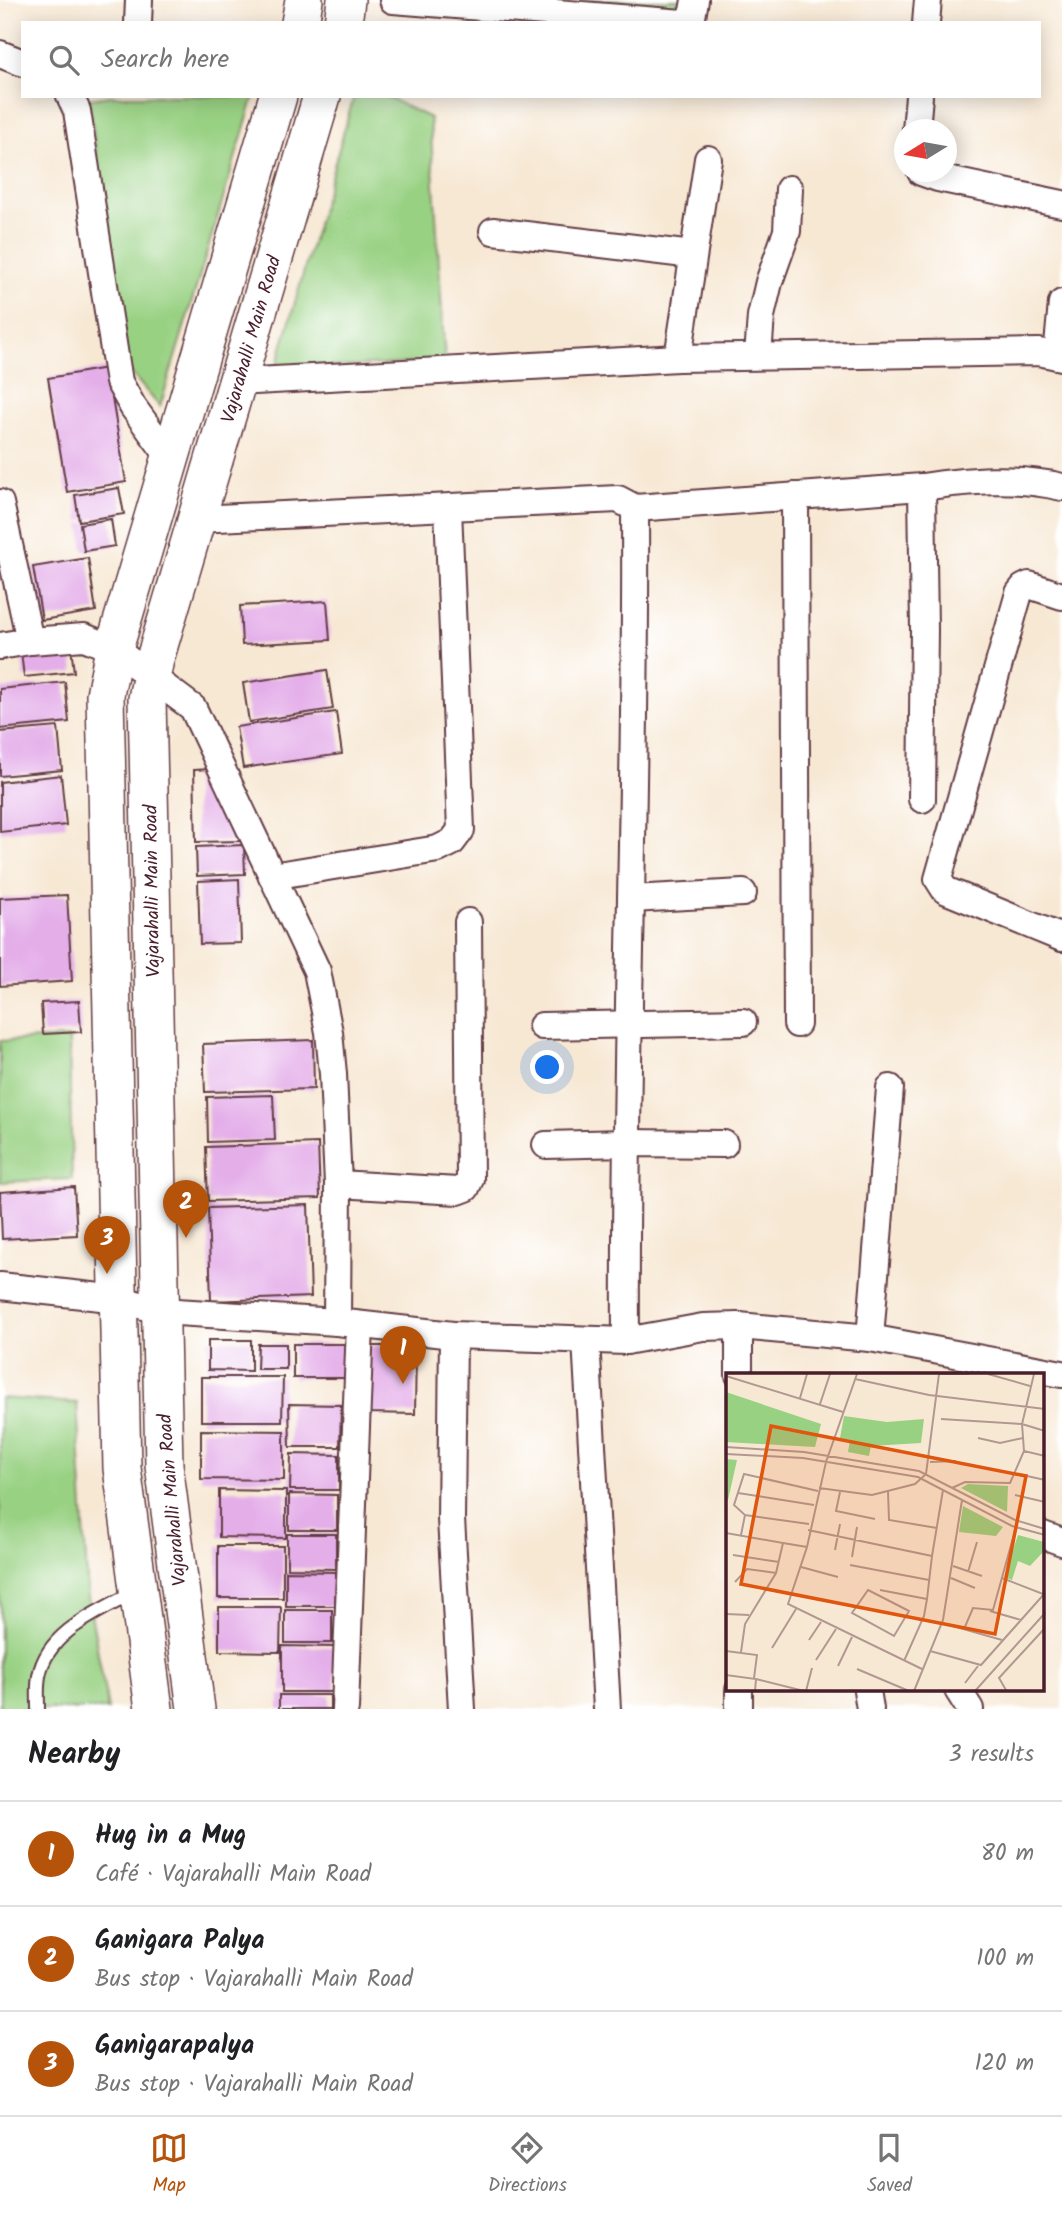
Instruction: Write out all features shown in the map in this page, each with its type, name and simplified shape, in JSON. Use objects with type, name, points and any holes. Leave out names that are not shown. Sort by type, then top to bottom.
[{"type":"main road","points":[[300,21],[304,0]]},
{"type":"main road","points":[[343,21],[346,0]]},
{"type":"main road","points":[[154,1709],[122,1468],[105,695],[114,649],[277,98]]},
{"type":"main road","name":"Vajarahalli Main Road","points":[[195,1709],[164,1465],[147,699],[197,519],[321,98]]},
{"type":"street","points":[[138,21],[139,0]]},
{"type":"street","points":[[393,0],[658,21]]},
{"type":"street","points":[[691,21],[695,0]]},
{"type":"street","points":[[926,21],[928,0]]},
{"type":"street","points":[[0,54],[21,62]]},
{"type":"street","points":[[72,98],[77,111],[119,382],[133,407],[171,459]]},
{"type":"street","points":[[917,119],[919,98]]},
{"type":"street","points":[[678,358],[708,159]]},
{"type":"street","points":[[957,182],[1062,204]]},
{"type":"street","points":[[758,356],[761,316],[769,282],[788,231],[789,189]]},
{"type":"street","points":[[493,231],[693,255]]},
{"type":"street","points":[[237,382],[678,358],[1039,352],[1060,357],[1062,303]]},
{"type":"street","points":[[197,519],[618,499],[635,508],[922,487],[978,479],[1038,481],[1062,487]]},
{"type":"street","points":[[922,487],[922,799]]},
{"type":"street","points":[[795,496],[797,1024]]},
{"type":"street","points":[[0,503],[30,641]]},
{"type":"street","points":[[272,876],[438,849],[453,842],[461,830],[448,508]]},
{"type":"street","points":[[626,1341],[626,1143],[636,645],[635,508]]},
{"type":"street","points":[[1062,596],[1029,585],[1019,593],[938,879],[945,890],[1062,938]]},
{"type":"street","points":[[0,646],[30,641],[85,638],[114,649],[193,708],[317,971],[325,1007],[333,1074],[349,1324],[345,1709]]},
{"type":"street","points":[[631,899],[743,893]]},
{"type":"street","points":[[338,1184],[458,1191],[466,1188],[470,1179],[468,922]]},
{"type":"street","points":[[542,1026],[743,1022]]},
{"type":"street","points":[[870,1338],[890,1088]]},
{"type":"street","points":[[546,1145],[724,1144]]},
{"type":"street","points":[[0,1286],[119,1298],[161,1311],[349,1324],[453,1335],[626,1341],[703,1327],[739,1326],[870,1338],[1062,1374]]},
{"type":"street","points":[[739,1326],[739,1373]]},
{"type":"street","points":[[453,1335],[452,1519],[462,1709]]},
{"type":"street","points":[[586,1340],[607,1709]]},
{"type":"street","points":[[1044,1535],[1062,1542]]},
{"type":"street","points":[[959,1692],[970,1709]]},
{"type":"lane","points":[[37,1709],[39,1676],[46,1657],[60,1638],[79,1623],[137,1591]]},
{"type":"green space","points":[[583,0],[683,0],[680,12]]},
{"type":"green space","points":[[253,98],[160,407],[125,366],[89,99]]},
{"type":"green space","points":[[353,98],[389,98],[430,118],[445,362],[276,369]]},
{"type":"green space","points":[[69,1038],[72,1179],[0,1182],[0,1041]]},
{"type":"green space","points":[[0,1398],[77,1403],[88,1597],[108,1709],[0,1709]]},
{"type":"building","points":[[107,368],[126,482],[67,492],[48,378]]},
{"type":"building","points":[[119,488],[124,514],[79,521],[75,495]]},
{"type":"building","points":[[111,519],[115,546],[84,551],[80,524]]},
{"type":"building","points":[[88,558],[96,611],[42,620],[33,567]]},
{"type":"building","points":[[327,601],[330,640],[242,645],[240,606]]},
{"type":"building","points":[[71,647],[74,672],[24,677],[21,652]]},
{"type":"building","points":[[327,670],[333,709],[249,722],[243,683]]},
{"type":"building","points":[[65,682],[69,722],[0,729],[0,689]]},
{"type":"building","points":[[336,712],[342,754],[243,768],[236,727]]},
{"type":"building","points":[[58,727],[62,770],[0,776],[0,732]]},
{"type":"building","points":[[211,769],[240,841],[196,842],[194,770]]},
{"type":"building","points":[[61,775],[66,825],[0,832],[0,782]]},
{"type":"building","points":[[244,845],[245,874],[197,876],[196,847]]},
{"type":"building","points":[[239,879],[241,943],[200,944],[198,881]]},
{"type":"building","points":[[67,895],[72,981],[0,986],[0,898]]},
{"type":"building","points":[[79,1001],[81,1032],[43,1034],[41,1003]]},
{"type":"building","points":[[313,1040],[314,1089],[205,1092],[203,1044]]},
{"type":"building","points":[[273,1095],[275,1140],[208,1142],[207,1097]]},
{"type":"building","points":[[318,1143],[320,1198],[208,1201],[206,1147]]},
{"type":"building","points":[[74,1187],[77,1235],[2,1239],[0,1192]]},
{"type":"building","points":[[308,1205],[311,1297],[211,1301],[208,1208]]},
{"type":"building","points":[[208,1340],[251,1340],[251,1371],[208,1370]]},
{"type":"building","points":[[258,1344],[286,1344],[286,1369],[257,1369]]},
{"type":"building","points":[[293,1344],[348,1344],[347,1378],[293,1378]]},
{"type":"building","points":[[369,1346],[416,1346],[415,1414],[369,1413]]},
{"type":"building","points":[[201,1377],[283,1377],[282,1421],[201,1421]]},
{"type":"building","points":[[289,1404],[341,1405],[340,1447],[290,1447]]},
{"type":"building","points":[[201,1430],[284,1431],[284,1480],[201,1479]]},
{"type":"building","points":[[291,1454],[339,1455],[339,1490],[290,1490]]},
{"type":"building","points":[[219,1490],[286,1491],[286,1538],[219,1537]]},
{"type":"building","points":[[289,1494],[337,1495],[337,1530],[289,1530]]},
{"type":"building","points":[[287,1534],[336,1534],[336,1569],[287,1568]]},
{"type":"building","points":[[218,1546],[283,1546],[283,1598],[218,1598]]},
{"type":"building","points":[[286,1571],[336,1572],[335,1606],[286,1606]]},
{"type":"building","points":[[219,1607],[281,1607],[280,1652],[219,1651]]},
{"type":"building","points":[[285,1610],[332,1610],[332,1643],[285,1643]]},
{"type":"building","points":[[282,1646],[335,1647],[335,1692],[282,1692]]},
{"type":"building","points":[[279,1695],[330,1695],[330,1709],[279,1709]]},
{"type":"place","name":"Ganigara Palya","points":[[186,1238]]},
{"type":"place","name":"Ganigarapalya","points":[[107,1274]]},
{"type":"place","name":"Hug in a Mug","points":[[403,1384]]}]
